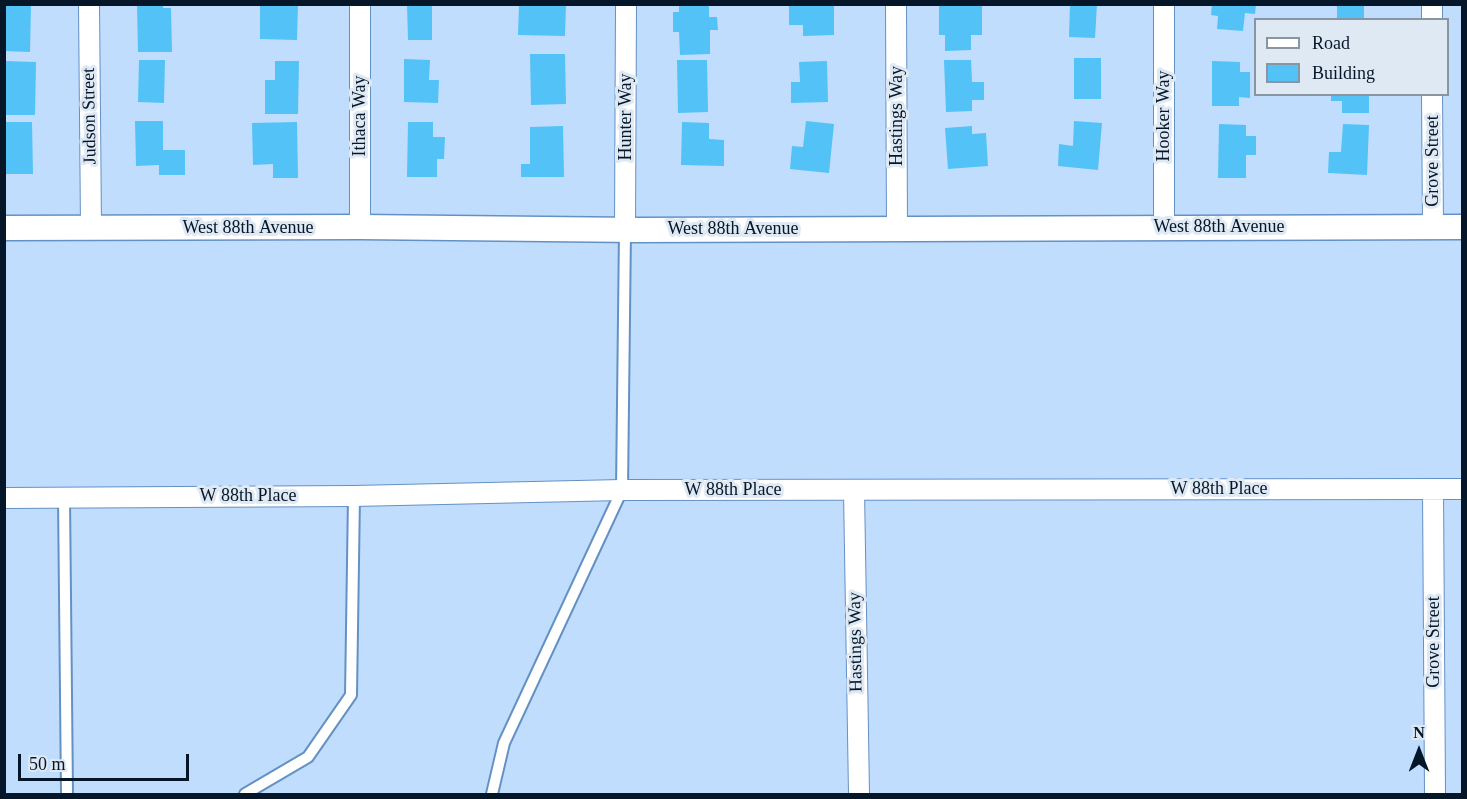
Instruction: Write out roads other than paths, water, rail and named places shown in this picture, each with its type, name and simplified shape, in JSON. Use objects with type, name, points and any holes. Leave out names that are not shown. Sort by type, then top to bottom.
[{"type":"street","name":"Judson Street","points":[[89,4],[92,228]]},
{"type":"street","name":"Ithaca Way","points":[[360,4],[360,227]]},
{"type":"street","name":"Hunter Way","points":[[625,230],[626,4]]},
{"type":"street","name":"Hastings Way","points":[[896,4],[897,228]]},
{"type":"street","name":"Hooker Way","points":[[1164,4],[1164,227]]},
{"type":"street","name":"Grove Street","points":[[1432,96],[1433,227]]},
{"type":"street","name":"West 88th Avenue","points":[[4,228],[360,227],[625,230],[1462,227]]},
{"type":"street","name":"Grove Street","points":[[1433,489],[1435,795]]},
{"type":"street","name":"W 88th Place","points":[[4,498],[354,496],[621,490],[1462,489]]},
{"type":"street","name":"Hastings Way","points":[[854,490],[859,795]]},
{"type":"lane","points":[[492,795],[504,743],[621,490],[625,230]]},
{"type":"lane","points":[[245,795],[308,757],[351,695],[354,496]]},
{"type":"lane","points":[[64,497],[67,795]]}]
